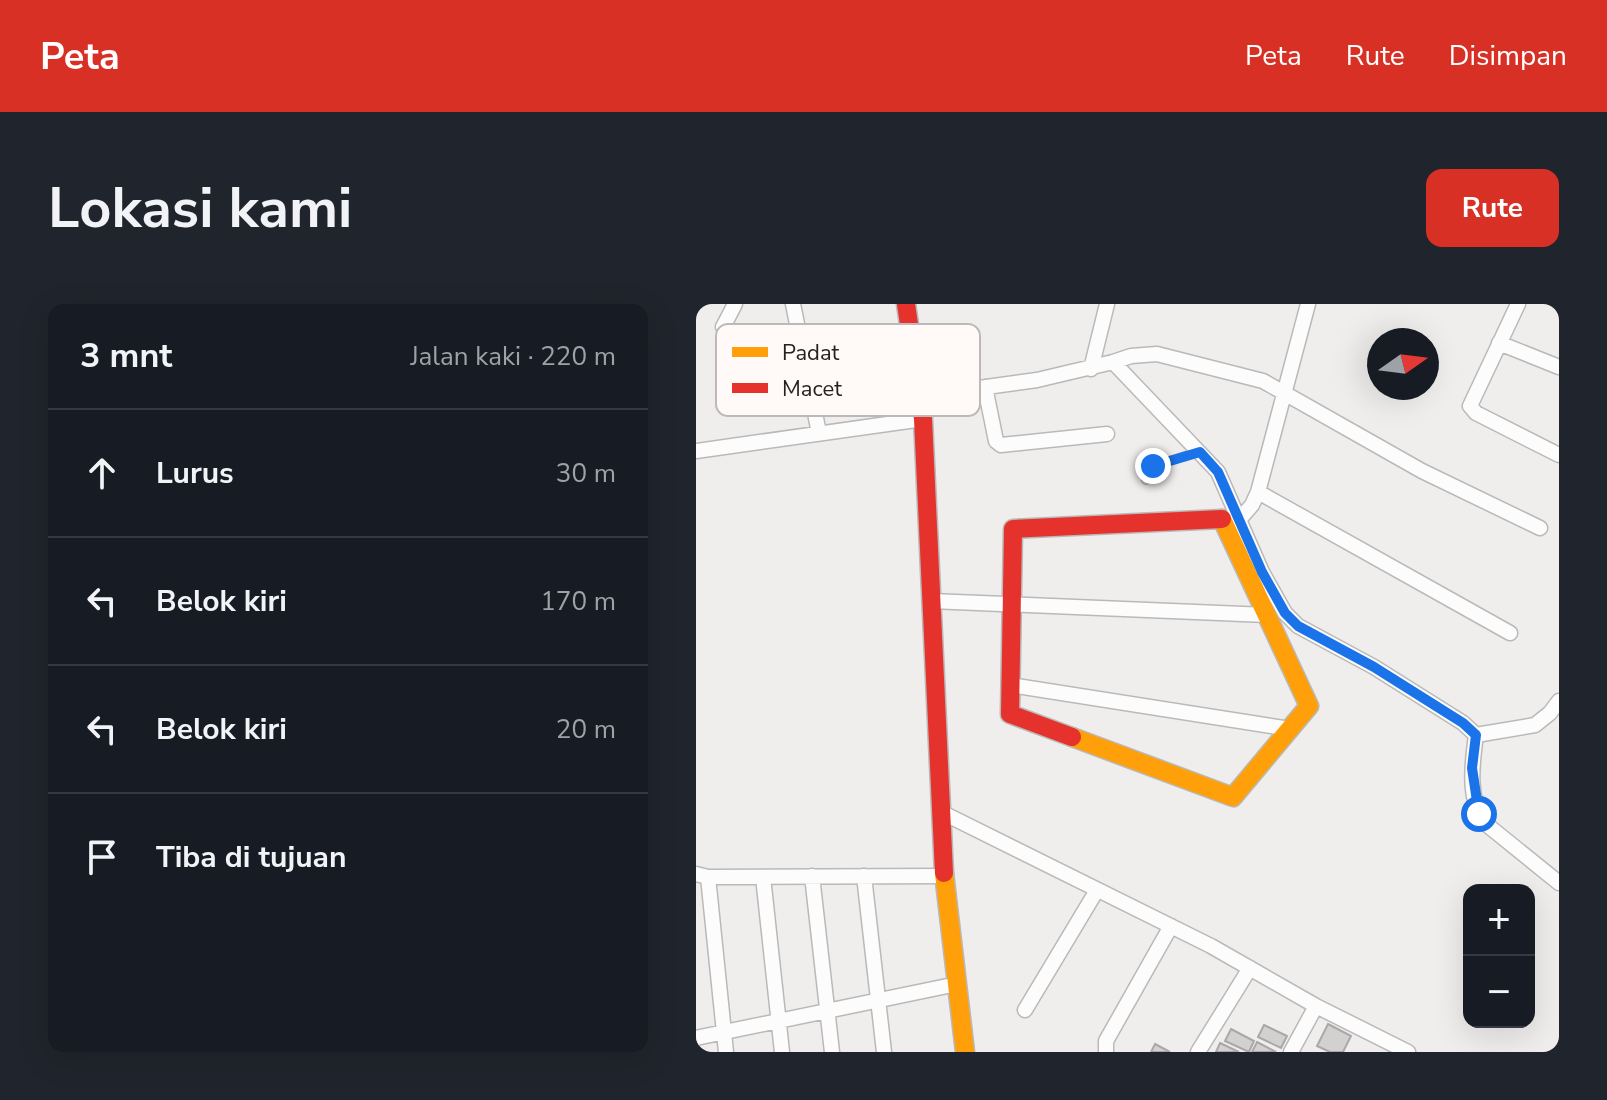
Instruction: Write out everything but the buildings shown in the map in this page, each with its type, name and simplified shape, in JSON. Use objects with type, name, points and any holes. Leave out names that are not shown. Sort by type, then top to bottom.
[{"type":"street","points":[[725,324],[735,304]]},
{"type":"street","points":[[793,304],[797,324]]},
{"type":"street","points":[[906,304],[909,324]]},
{"type":"street","points":[[1091,369],[1107,304]]},
{"type":"street","points":[[1239,520],[1258,492],[1308,304]]},
{"type":"street","points":[[1518,304],[1471,400],[1472,410],[1559,455]]},
{"type":"street","points":[[1499,343],[1559,367]]},
{"type":"street","points":[[980,388],[1091,369],[1144,354],[1157,354],[1263,381],[1422,471],[1540,528]]},
{"type":"street","points":[[1113,362],[1218,472],[1285,613],[1298,626],[1374,667],[1463,723],[1476,735]]},
{"type":"street","points":[[985,387],[996,441],[1001,445],[1107,434]]},
{"type":"street","points":[[816,416],[819,433]]},
{"type":"street","points":[[923,416],[944,876],[965,1052]]},
{"type":"street","points":[[696,451],[923,419]]},
{"type":"street","points":[[1258,492],[1510,633]]},
{"type":"street","points":[[1222,519],[1267,615],[1309,706],[1233,797],[1010,714],[1013,529],[1222,519]]},
{"type":"street","points":[[931,601],[1267,615]]},
{"type":"street","points":[[1010,685],[1290,729]]},
{"type":"street","points":[[1476,735],[1535,725],[1559,701]]},
{"type":"street","points":[[1476,735],[1472,768],[1479,814],[1486,824],[1559,883]]},
{"type":"street","points":[[943,813],[1171,926],[1399,1050]]},
{"type":"street","points":[[726,1052],[713,933],[702,876],[944,876]]},
{"type":"street","points":[[812,876],[832,1052]]},
{"type":"street","points":[[864,876],[884,1052]]},
{"type":"street","points":[[763,877],[782,1052]]},
{"type":"street","points":[[1025,1010],[1097,890]]},
{"type":"street","points":[[1106,1052],[1106,1041],[1171,926]]},
{"type":"street","points":[[696,929],[713,933]]},
{"type":"street","points":[[1198,1052],[1250,968]]},
{"type":"street","points":[[696,1038],[957,984]]},
{"type":"street","points":[[1291,1052],[1316,1006]]},
{"type":"lane","points":[[1146,480],[1153,466],[1200,452]]},
{"type":"traffic: slow","points":[[1072,737],[1233,797],[1309,706],[1222,519]]},
{"type":"traffic: slow","points":[[944,873],[965,1052]]},
{"type":"traffic: jam","points":[[906,304],[909,324]]},
{"type":"traffic: jam","points":[[923,416],[944,873]]},
{"type":"traffic: jam","points":[[1072,737],[1010,714],[1013,529],[1222,519]]},
{"type":"route","points":[[1153,466],[1200,452],[1218,472],[1262,572],[1285,613],[1298,626],[1374,667],[1463,723],[1476,735],[1472,768],[1479,814]]}]
